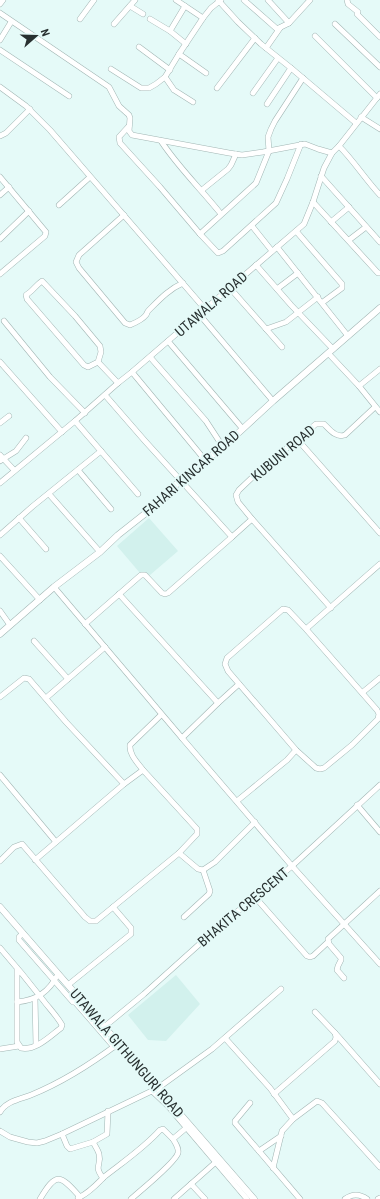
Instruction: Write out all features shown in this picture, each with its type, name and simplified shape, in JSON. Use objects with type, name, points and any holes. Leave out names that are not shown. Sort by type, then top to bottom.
[{"type":"street","points":[[0,4],[2,0]]},
{"type":"street","points":[[80,19],[94,0]]},
{"type":"street","points":[[114,24],[135,0]]},
{"type":"street","points":[[176,0],[203,18]]},
{"type":"street","points":[[244,0],[275,28],[280,28]]},
{"type":"street","points":[[268,0],[290,23]]},
{"type":"street","points":[[266,48],[280,28],[290,23],[310,0]]},
{"type":"street","points":[[347,0],[348,4],[358,12],[357,14],[380,37]]},
{"type":"street","points":[[111,69],[144,89],[156,84],[170,70],[203,18],[211,8],[220,1],[238,22],[266,48],[356,123]]},
{"type":"street","points":[[130,6],[143,14]]},
{"type":"street","points":[[170,31],[185,6]]},
{"type":"street","points":[[0,14],[109,87],[119,106],[130,118],[129,131],[132,135],[236,154],[268,151],[301,144],[332,153]]},
{"type":"street","points":[[150,19],[170,31],[186,44]]},
{"type":"street","points":[[0,40],[12,22]]},
{"type":"street","points":[[335,24],[380,67]]},
{"type":"street","points":[[315,36],[378,96]]},
{"type":"street","points":[[217,88],[255,38]]},
{"type":"street","points":[[139,47],[170,70]]},
{"type":"street","points":[[0,50],[69,96]]},
{"type":"street","points":[[179,54],[206,73]]},
{"type":"street","points":[[253,93],[278,58]]},
{"type":"street","points":[[267,104],[291,68]]},
{"type":"street","points":[[165,76],[174,90],[193,102]]},
{"type":"street","points":[[200,234],[220,214],[256,183],[268,151],[268,137],[271,129],[303,78]]},
{"type":"street","points":[[0,87],[30,109],[50,130],[205,309]]},
{"type":"street","name":"UTAWALA ROAD","points":[[0,483],[14,470],[85,414],[118,382],[150,357],[304,224],[321,176],[332,153],[340,146],[378,96]]},
{"type":"street","points":[[0,136],[6,133],[30,109]]},
{"type":"street","points":[[361,117],[380,129]]},
{"type":"street","points":[[129,125],[119,137],[120,143],[216,252],[220,253],[252,226],[272,207],[278,199],[301,144]]},
{"type":"street","points":[[161,141],[177,163],[202,190],[220,214]]},
{"type":"street","points":[[340,146],[380,194]]},
{"type":"street","points":[[202,190],[232,165],[236,154]]},
{"type":"street","points":[[321,176],[380,242]]},
{"type":"street","points":[[0,177],[29,210],[45,230],[46,234],[0,274]]},
{"type":"street","points":[[59,205],[90,177]]},
{"type":"street","points":[[0,196],[9,187]]},
{"type":"street","points":[[313,202],[378,273],[380,273]]},
{"type":"street","points":[[331,222],[349,207]]},
{"type":"street","points":[[0,239],[29,210]]},
{"type":"street","points":[[124,215],[79,255],[76,262],[79,268],[125,323],[130,325],[141,320],[146,315],[148,310],[168,291],[182,283]]},
{"type":"street","points":[[252,226],[272,251]]},
{"type":"street","points":[[349,240],[366,226]]},
{"type":"street","points":[[296,231],[342,286],[342,288],[323,302]]},
{"type":"street","points":[[277,247],[323,302],[348,336]]},
{"type":"street","points":[[256,264],[298,312],[380,412]]},
{"type":"street","points":[[277,289],[298,273]]},
{"type":"street","points":[[42,281],[44,282],[100,346],[101,352],[98,362],[88,367],[84,366],[27,299],[26,295],[31,292],[36,284],[42,281]]},
{"type":"street","points":[[230,288],[282,347]]},
{"type":"street","points":[[266,329],[286,322],[318,297]]},
{"type":"street","name":"FAHARI KINCAR ROAD","points":[[0,634],[54,587],[100,552],[118,535],[170,494],[180,479],[223,447],[242,428],[380,308]]},
{"type":"street","points":[[199,314],[274,401]]},
{"type":"street","points":[[4,320],[50,377],[85,414]]},
{"type":"street","points":[[168,341],[242,428]]},
{"type":"street","points":[[150,357],[206,421],[223,447]]},
{"type":"street","points":[[0,362],[62,432]]},
{"type":"street","points":[[98,362],[118,382]]},
{"type":"street","points":[[359,386],[380,369]]},
{"type":"street","points":[[132,372],[205,460]]},
{"type":"street","points":[[105,395],[232,537]]},
{"type":"street","name":"KUBUNI ROAD","points":[[252,519],[238,502],[236,495],[239,490],[316,424],[324,424],[337,435],[342,436],[345,435],[375,407]]},
{"type":"street","points":[[0,423],[9,416]]},
{"type":"street","points":[[76,421],[138,494]]},
{"type":"street","points":[[14,470],[1,458],[16,451],[26,438]]},
{"type":"street","points":[[298,439],[380,533]]},
{"type":"street","points":[[1,532],[101,451]]},
{"type":"street","points":[[78,470],[111,509]]},
{"type":"street","points":[[48,494],[100,552]]},
{"type":"street","points":[[19,518],[46,549]]},
{"type":"street","points":[[85,624],[141,575],[144,574],[162,593],[168,593],[252,519],[330,608]]},
{"type":"street","points":[[0,556],[40,600]]},
{"type":"street","points":[[306,629],[380,564]]},
{"type":"street","points":[[54,587],[161,715],[292,866],[380,964]]},
{"type":"street","points":[[118,594],[218,703]]},
{"type":"street","points":[[283,609],[288,610],[363,692],[377,710],[379,714],[378,719],[352,745],[324,768],[316,768],[296,750],[239,684],[226,668],[225,664],[228,658],[283,609]]},
{"type":"street","points":[[0,611],[10,625]]},
{"type":"street","points":[[34,641],[68,679]]},
{"type":"street","points":[[46,698],[105,647]]},
{"type":"street","points":[[0,697],[24,678],[27,678],[124,784]]},
{"type":"street","points":[[363,692],[380,678]]},
{"type":"street","points":[[182,738],[239,684]]},
{"type":"street","points":[[0,861],[14,847],[22,844],[85,917],[90,921],[96,921],[179,853],[197,834],[197,829],[143,770],[130,752],[130,745],[161,715]]},
{"type":"street","points":[[237,802],[287,760],[296,750]]},
{"type":"street","points":[[35,860],[124,784],[143,770]]},
{"type":"street","points":[[0,775],[56,842]]},
{"type":"street","name":"BHAKITA CRESCENT","points":[[104,1027],[144,994],[214,931],[292,866],[380,785]]},
{"type":"street","points":[[357,805],[380,832]]},
{"type":"street","points":[[179,853],[198,869],[203,870],[215,862],[255,822]]},
{"type":"street","points":[[184,918],[209,894],[210,891],[203,870]]},
{"type":"street","points":[[255,897],[307,956],[310,957],[328,942],[329,937],[380,891]]},
{"type":"street","name":"UTAWALA GITHUNGURI ROAD","points":[[0,907],[23,933],[39,957],[68,985],[77,1000],[104,1027],[116,1045],[217,1161],[254,1199]]},
{"type":"street","points":[[68,985],[131,934],[131,928],[113,907]]},
{"type":"street","points":[[328,942],[341,960],[337,970],[344,978]]},
{"type":"street","points":[[0,948],[17,968],[37,997],[61,1022],[62,1026],[33,1048],[26,1049],[19,1046],[0,1049]]},
{"type":"street","points":[[0,1112],[6,1105],[73,1075],[116,1045],[77,1000],[72,1002],[55,982],[39,957]]},
{"type":"street","points":[[17,968],[16,1012],[17,1042],[19,1046]]},
{"type":"street","points":[[17,1002],[37,997],[55,982],[58,974]]},
{"type":"street","points":[[0,1131],[10,1137],[32,1142],[45,1141],[155,1089],[192,1064],[225,1038],[281,989]]},
{"type":"street","points":[[36,1045],[37,997]]},
{"type":"street","points":[[315,1012],[380,1084]]},
{"type":"street","points":[[274,1094],[332,1044],[336,1037],[331,1028]]},
{"type":"street","points":[[225,1038],[294,1119]]},
{"type":"street","points":[[155,1089],[186,1128],[217,1161],[247,1199]]},
{"type":"street","points":[[274,1168],[284,1128],[317,1100],[380,1167]]},
{"type":"street","points":[[250,1103],[235,1122],[300,1199]]},
{"type":"street","points":[[62,1134],[67,1146],[70,1149],[93,1142],[105,1136],[107,1134],[108,1111]]},
{"type":"street","points":[[173,1139],[186,1128]]},
{"type":"street","points":[[40,1199],[53,1180],[57,1179],[68,1183],[79,1198],[89,1192],[103,1178],[163,1129],[173,1139],[179,1152],[164,1170],[131,1199]]},
{"type":"street","points":[[259,1151],[281,1136]]},
{"type":"street","points":[[93,1142],[99,1154],[97,1167],[98,1172],[103,1178]]},
{"type":"street","points":[[174,1199],[217,1161]]},
{"type":"street","points":[[191,1184],[205,1199]]},
{"type":"street","points":[[345,1199],[349,1196],[355,1195],[362,1196],[367,1199]]},
{"type":"shaded area","points":[[149,518],[178,551],[150,575],[140,573],[117,546]]},
{"type":"shaded area","points":[[176,975],[200,1004],[166,1041],[148,1040],[128,1015]]}]
